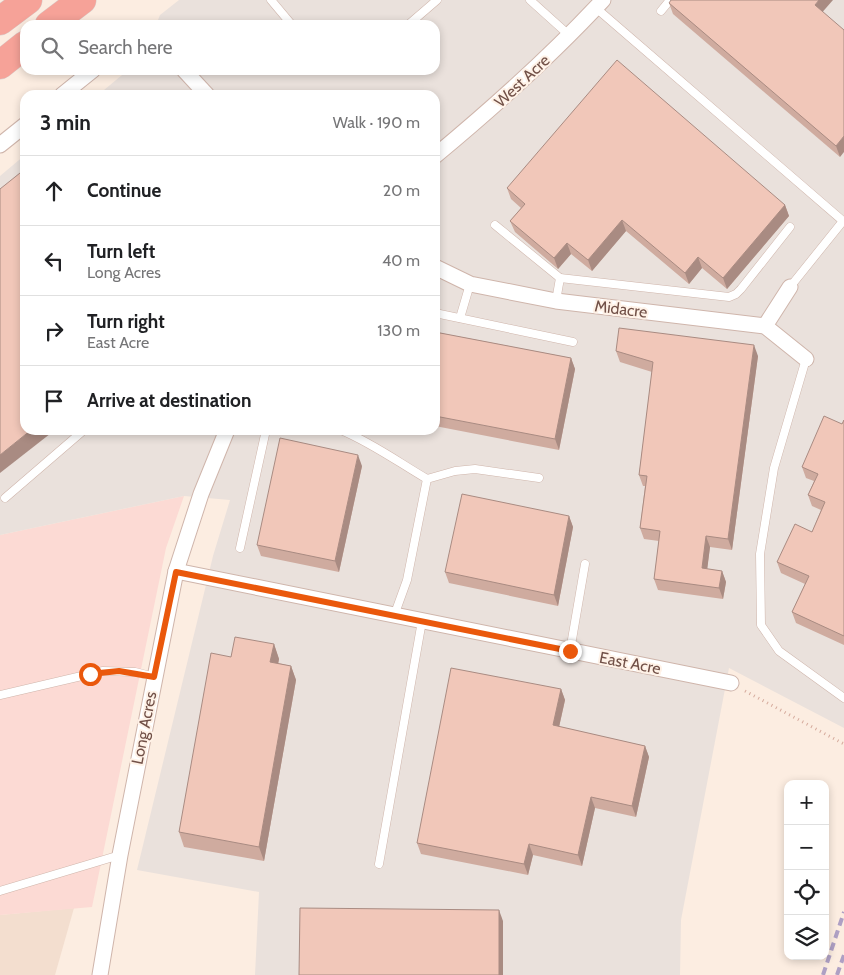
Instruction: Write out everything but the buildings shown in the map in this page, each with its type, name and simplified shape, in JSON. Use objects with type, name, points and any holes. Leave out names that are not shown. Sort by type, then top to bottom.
[{"type":"highway","points":[[0,21],[28,0]]},
{"type":"highway","points":[[56,20],[82,0]]},
{"type":"street","name":"West Acre","points":[[440,152],[488,112],[570,36],[600,4]]},
{"type":"street","points":[[68,90],[87,75]]},
{"type":"street","points":[[189,75],[202,90]]},
{"type":"street","points":[[0,145],[20,129]]},
{"type":"street","name":"Midacre","points":[[440,269],[470,284],[556,301],[765,326]]},
{"type":"street","points":[[790,287],[765,326],[806,359]]},
{"type":"street","name":"Long Acres","points":[[100,975],[120,855],[176,572],[201,494],[225,435]]},
{"type":"street","name":"East Acre","points":[[176,572],[731,683]]},
{"type":"lane","points":[[271,0],[288,20]]},
{"type":"lane","points":[[414,20],[437,0]]},
{"type":"lane","points":[[530,0],[570,36]]},
{"type":"lane","points":[[661,11],[670,0]]},
{"type":"lane","points":[[600,4],[844,220],[790,287]]},
{"type":"lane","points":[[495,224],[560,278],[729,297],[741,289],[790,227]]},
{"type":"lane","points":[[556,301],[560,278]]},
{"type":"lane","points":[[460,318],[470,284]]},
{"type":"lane","points":[[440,314],[573,342]]},
{"type":"lane","points":[[806,359],[772,477],[760,554],[761,625],[779,651],[844,698]]},
{"type":"lane","points":[[5,498],[78,435]]},
{"type":"lane","points":[[240,548],[265,435]]},
{"type":"lane","points":[[352,435],[366,441],[386,456],[427,479],[455,471],[476,469],[539,478]]},
{"type":"lane","points":[[394,616],[407,580],[427,479]]},
{"type":"lane","points":[[570,651],[585,564]]},
{"type":"lane","points":[[380,864],[422,621]]},
{"type":"lane","points":[[0,695],[103,671],[135,672],[154,677]]},
{"type":"lane","points":[[0,891],[120,855]]},
{"type":"path","points":[[731,683],[844,744]]},
{"type":"shaded area","points":[[179,0],[844,0],[844,728],[729,668],[681,920],[680,975],[255,975],[259,892],[137,870],[213,556],[230,500],[184,496],[0,535],[0,176],[20,159],[20,435],[440,435],[440,90],[104,90],[122,75],[440,75],[440,20],[158,20],[160,15]]},
{"type":"shaded area","points":[[184,496],[166,548],[92,907],[0,915],[0,535]]},
{"type":"shaded area","points":[[74,908],[55,975],[0,975],[0,915]]},
{"type":"railway","points":[[823,975],[844,912]]},
{"type":"railway","points":[[837,975],[844,955]]},
{"type":"route","points":[[90,674],[103,671],[119,671],[135,672],[154,677],[176,572],[570,651]]}]
